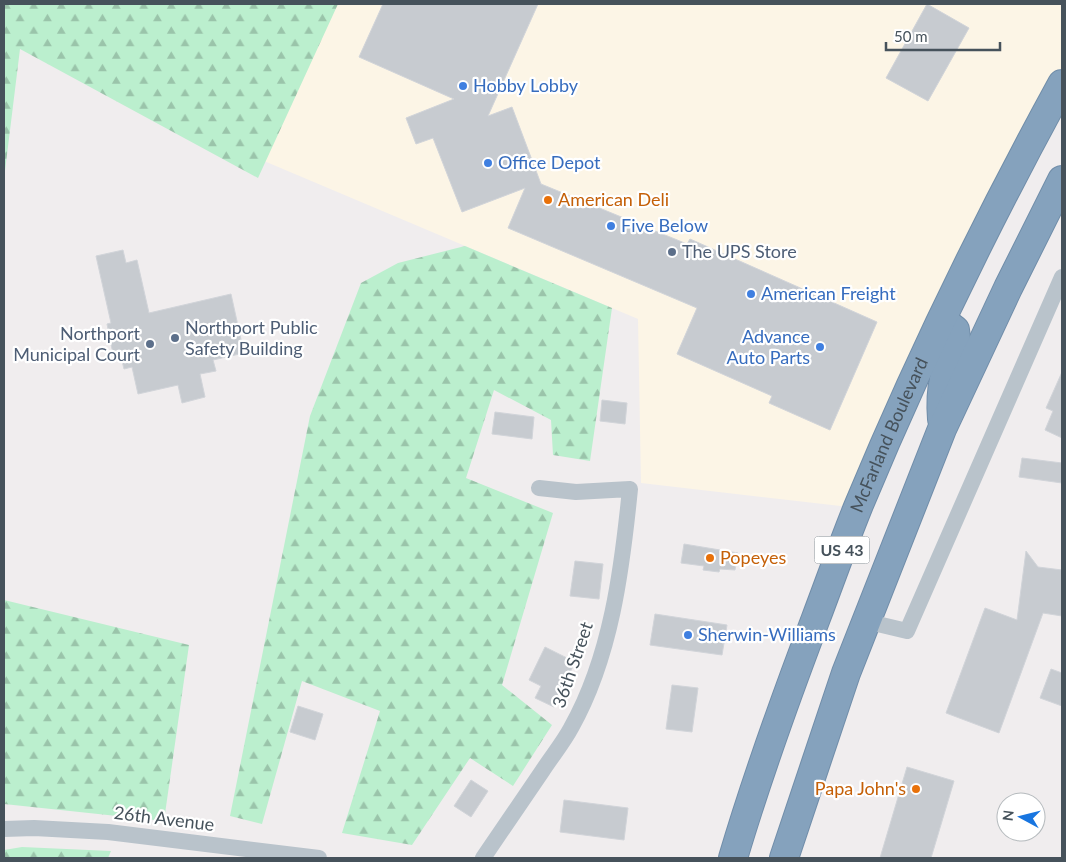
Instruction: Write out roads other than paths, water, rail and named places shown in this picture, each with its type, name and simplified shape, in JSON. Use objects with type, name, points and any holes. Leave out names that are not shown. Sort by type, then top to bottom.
[{"type":"highway","name":"McFarland Boulevard","points":[[733,858],[780,714],[858,508],[966,267],[1062,84]]},
{"type":"highway","name":"US 43","points":[[784,858],[827,725],[865,621],[942,429],[1008,288],[1058,197]]},
{"type":"highway","points":[[942,320],[955,330],[957,342],[944,378],[941,402],[942,429]]},
{"type":"street","points":[[865,621],[907,632],[1062,277]]},
{"type":"street","name":"36th Street","points":[[483,858],[570,729],[587,696],[599,661],[617,588],[624,547],[630,489],[576,492],[539,488]]},
{"type":"street","name":"26th Avenue","points":[[4,829],[34,828],[108,832],[319,858]]},
{"type":"place","name":"Hobby Lobby","points":[[463,86]]},
{"type":"place","name":"Office Depot","points":[[488,163]]},
{"type":"place","name":"American Deli","points":[[548,200]]},
{"type":"place","name":"Five Below","points":[[611,226]]},
{"type":"place","name":"The UPS Store","points":[[672,252]]},
{"type":"place","name":"American Freight","points":[[751,294]]},
{"type":"place","name":"Northport Public Safety Building","points":[[175,338]]},
{"type":"place","name":"Northport Municipal Court","points":[[150,344]]},
{"type":"place","name":"Advance Auto Parts","points":[[820,347]]},
{"type":"place","name":"Popeyes","points":[[710,558]]},
{"type":"place","name":"Sherwin-Williams","points":[[688,635]]},
{"type":"place","name":"Papa John's","points":[[916,789]]}]
